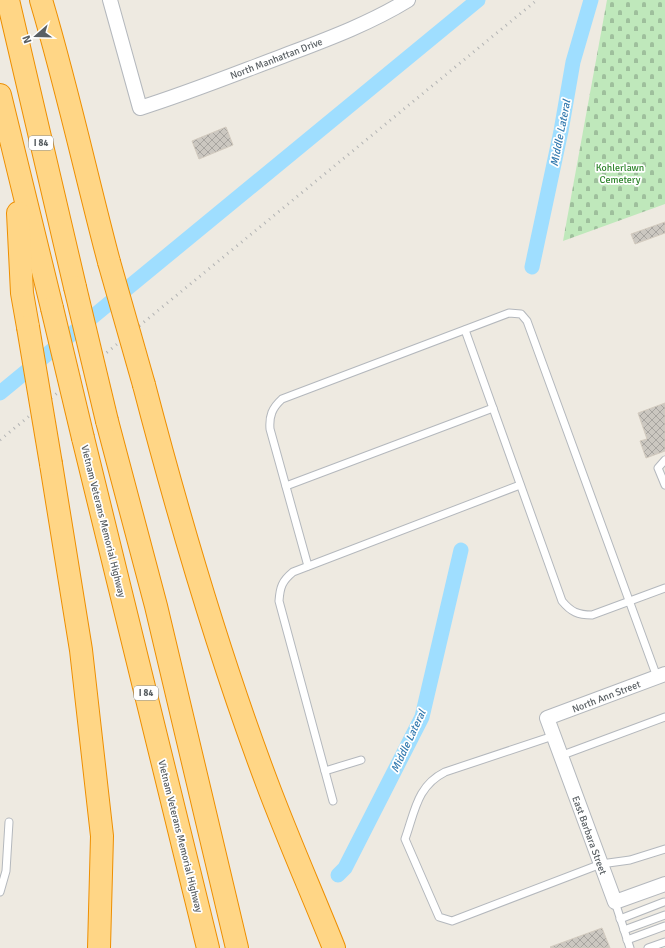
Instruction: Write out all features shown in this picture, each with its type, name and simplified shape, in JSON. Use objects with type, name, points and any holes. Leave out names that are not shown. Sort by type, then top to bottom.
[{"type":"highway","name":"I 84","points":[[8,0],[107,421],[156,606],[237,948]]},
{"type":"highway","points":[[41,0],[58,58],[86,175],[171,488],[221,652],[267,783],[334,948]]},
{"type":"highway","name":"Vietnam Veterans Memorial Highway","points":[[0,95],[208,948]]},
{"type":"highway","points":[[16,162],[22,293],[81,650],[102,836],[99,948]]},
{"type":"street","name":"North Manhattan Drive","points":[[110,0],[140,108],[178,96],[320,42],[388,13],[408,0]]},
{"type":"street","name":"North Ann Street","points":[[547,718],[661,675]]},
{"type":"street","name":"East Barbara Street","points":[[547,718],[615,902]]},
{"type":"street","points":[[615,902],[665,884]]},
{"type":"lane","points":[[308,566],[270,429],[270,419],[274,407],[282,399],[509,313],[521,314],[527,321],[629,601],[661,675]]},
{"type":"lane","points":[[465,330],[562,601],[570,610],[580,615],[592,615],[665,588]]},
{"type":"lane","points":[[286,486],[493,408]]},
{"type":"lane","points":[[665,460],[658,468],[665,485]]},
{"type":"lane","points":[[333,801],[279,601],[280,588],[284,579],[293,572],[520,484]]},
{"type":"lane","points":[[560,756],[665,717]]},
{"type":"lane","points":[[553,736],[445,772],[432,779],[420,794],[406,838],[439,917],[452,921],[600,864],[630,860],[665,849]]},
{"type":"lane","points":[[325,771],[361,760]]},
{"type":"lane","points":[[0,892],[6,871],[9,822]]},
{"type":"lane","points":[[615,902],[630,948]]},
{"type":"lane","points":[[620,918],[664,902]]},
{"type":"lane","points":[[624,930],[665,915]]},
{"type":"lane","points":[[627,940],[665,926]]},
{"type":"lane","points":[[648,948],[665,942]]},
{"type":"green space","name":"Kohlerlawn Cemetery","points":[[607,0],[665,0],[665,204],[563,241]]},
{"type":"building","points":[[226,127],[233,145],[199,159],[192,141]]},
{"type":"building","points":[[665,222],[665,233],[635,244],[631,234]]},
{"type":"building","points":[[665,403],[665,451],[646,458],[640,441],[647,439],[638,413]]},
{"type":"building","points":[[602,928],[610,948],[550,947]]},
{"type":"waterway","points":[[0,393],[478,0]]},
{"type":"waterway","name":"Middle Lateral","points":[[532,267],[561,131],[573,62],[591,0]]},
{"type":"waterway","name":"Middle Lateral","points":[[338,875],[345,868],[422,717],[461,550]]},
{"type":"railway","points":[[0,440],[537,0]]}]
